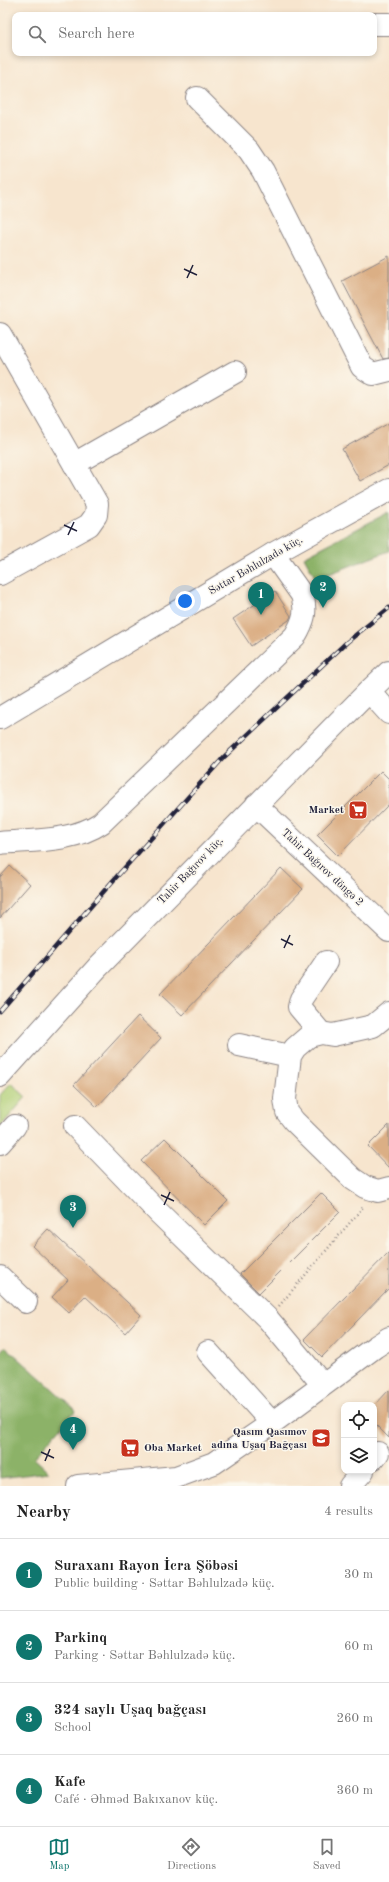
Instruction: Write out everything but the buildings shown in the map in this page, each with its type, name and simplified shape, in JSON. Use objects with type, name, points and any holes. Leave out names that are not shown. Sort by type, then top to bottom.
[{"type":"street","points":[[377,24],[389,24]]},
{"type":"street","points":[[197,98],[249,150],[263,171],[362,366],[373,374],[389,370]]},
{"type":"street","points":[[0,334],[97,504],[96,515],[89,525],[0,574]]},
{"type":"street","points":[[74,464],[235,372]]},
{"type":"street","name":"Səttar Bəhlulzadə küç.","points":[[0,718],[273,554],[389,490]]},
{"type":"street","points":[[0,843],[84,833],[101,823],[295,636],[303,623],[305,613],[302,595],[273,554]]},
{"type":"street","name":"Tahir Bağırov küç.","points":[[0,1076],[98,967],[369,690],[389,672]]},
{"type":"street","points":[[369,690],[389,713]]},
{"type":"street","name":"Tahir Bağırov döngə 2","points":[[256,805],[389,931]]},
{"type":"street","points":[[321,1033],[300,1007],[301,999],[326,962]]},
{"type":"street","points":[[384,1189],[366,1187],[353,1178],[294,1121],[288,1112],[285,1099],[290,1056],[295,1048],[309,1036],[321,1033],[333,1035],[373,1026],[389,1013]]},
{"type":"street","points":[[239,1045],[290,1056]]},
{"type":"street","points":[[0,1143],[15,1126]]},
{"type":"street","points":[[75,1126],[159,1213],[268,1319],[323,1385]]},
{"type":"street","points":[[0,1277],[26,1302]]},
{"type":"street","points":[[78,1486],[176,1477],[198,1479],[214,1463],[272,1424],[323,1385],[389,1338]]},
{"type":"street","points":[[208,1352],[272,1424]]},
{"type":"street","points":[[350,1486],[360,1474]]},
{"type":"path","points":[[268,1319],[354,1216],[384,1189]]},
{"type":"green space","points":[[389,512],[389,551],[316,579],[304,557]]},
{"type":"green space","points":[[11,1083],[26,1097],[0,1127],[0,1095]]},
{"type":"green space","points":[[5,1346],[76,1410],[34,1458],[49,1472],[0,1478],[0,1352]]},
{"type":"railway","points":[[0,1011],[111,883],[224,757],[347,642],[389,608]]},
{"type":"place","name":"Parkinq","points":[[323,608]]},
{"type":"place","name":"Suraxanı Rayon İcra Şöbəsi","points":[[261,615]]},
{"type":"place","name":"Market","points":[[358,810]]},
{"type":"place","name":"324 saylı Uşaq bağçası","points":[[73,1228]]},
{"type":"place","name":"Qasım Qasımov adına Uşaq Bağçası","points":[[321,1438]]},
{"type":"place","name":"Oba Market","points":[[130,1448]]},
{"type":"place","name":"Kafe","points":[[73,1450]]}]
